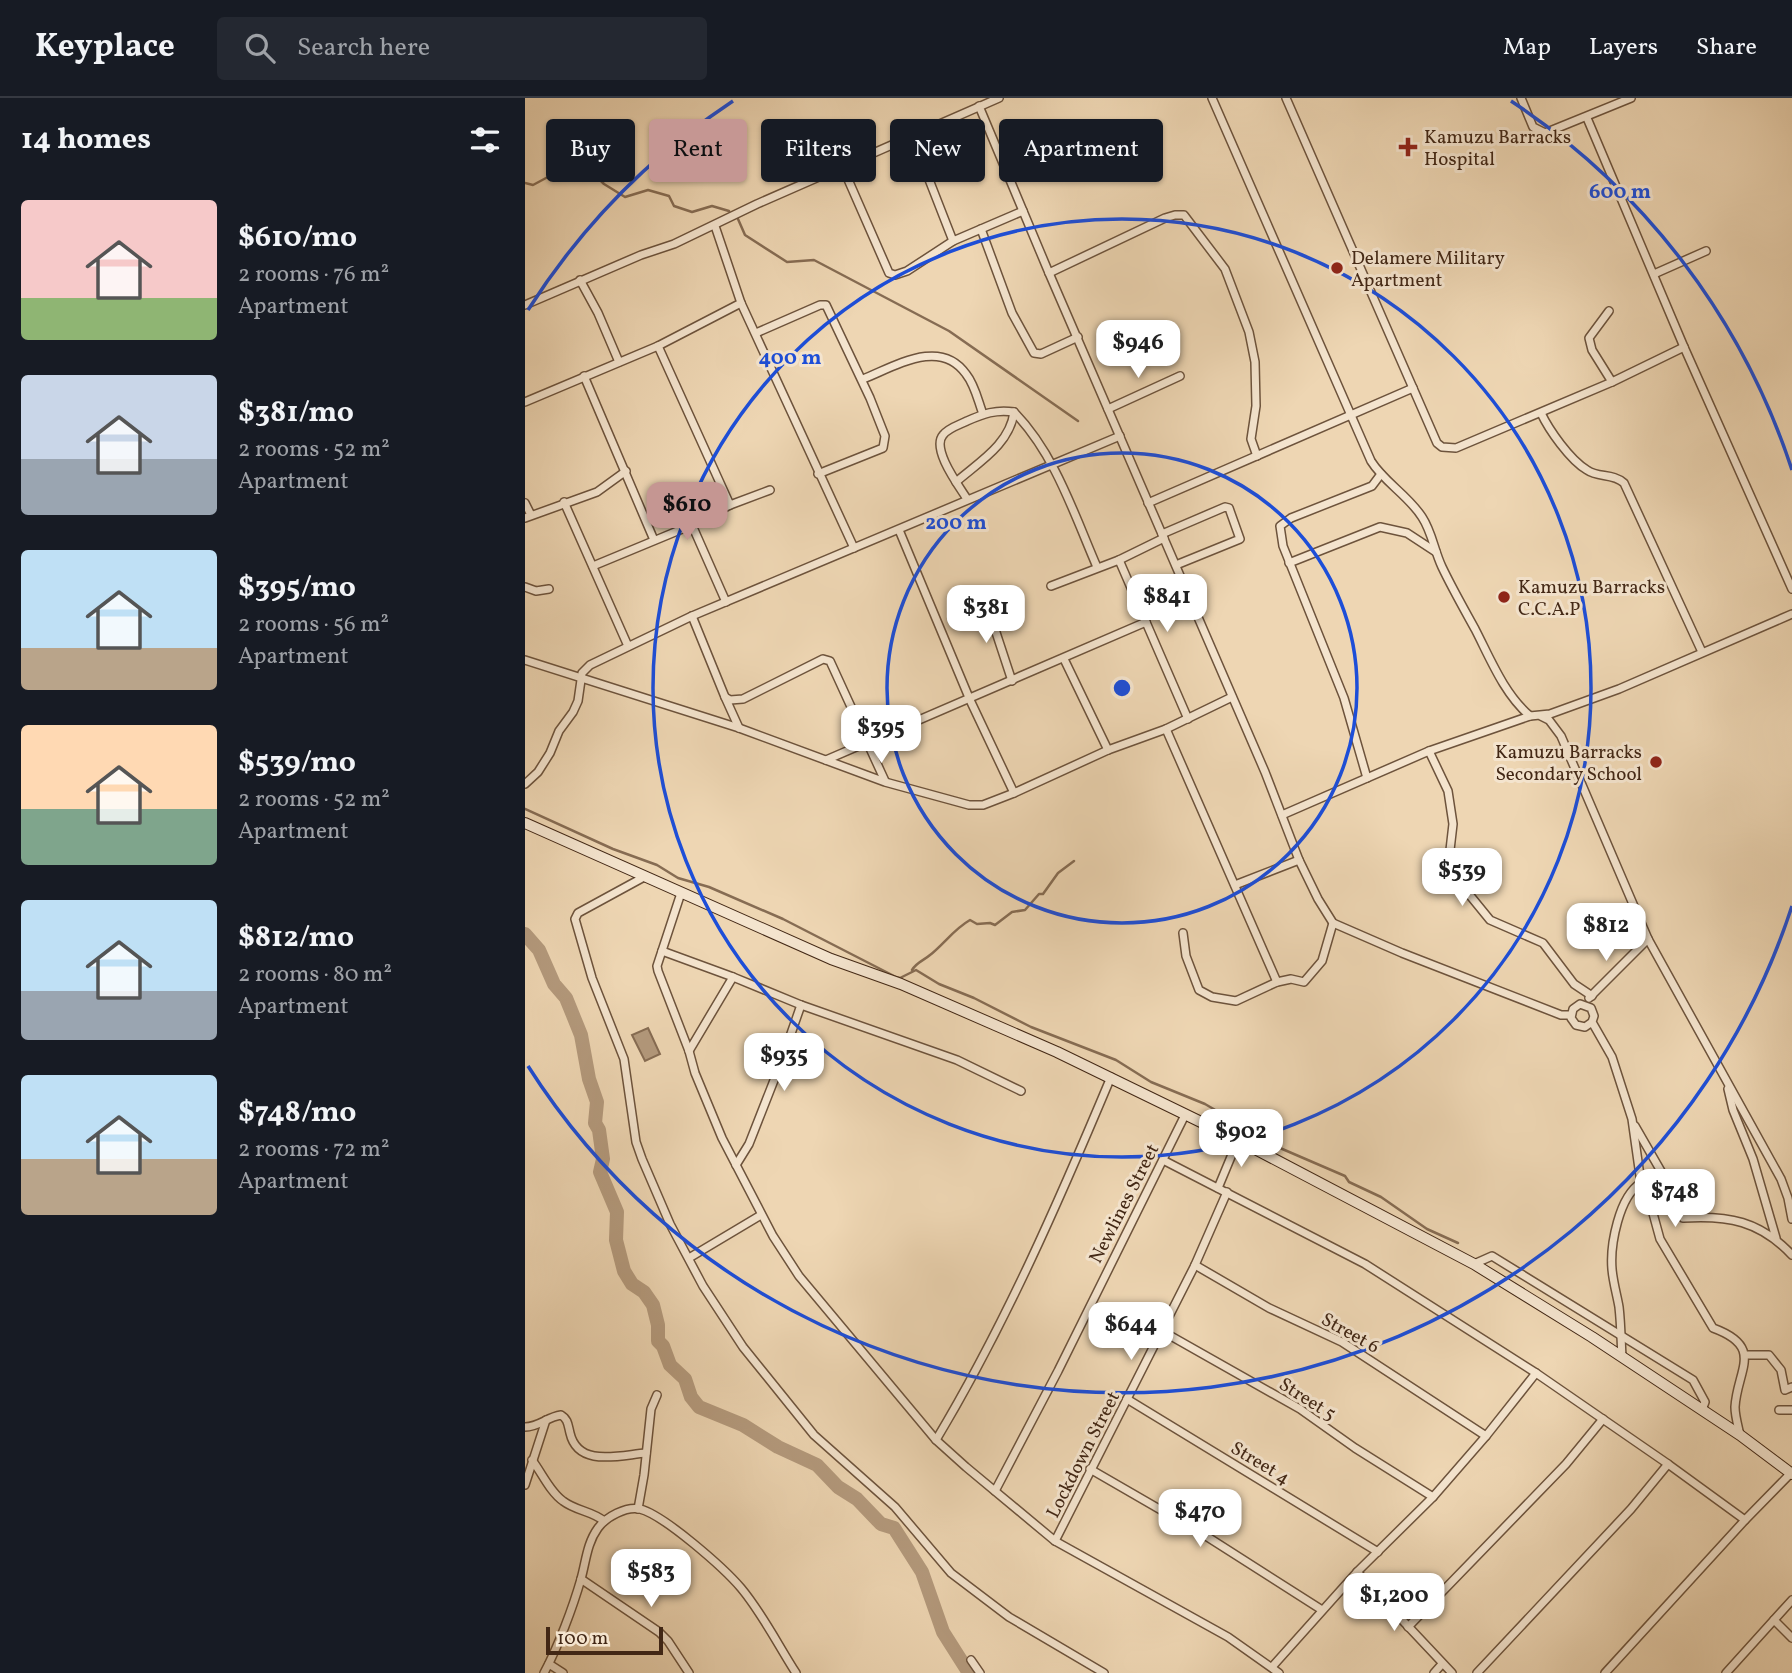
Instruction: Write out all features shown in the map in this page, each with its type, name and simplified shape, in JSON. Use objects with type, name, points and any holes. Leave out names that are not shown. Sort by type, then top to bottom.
[{"type":"street","points":[[950,119],[999,98]]},
{"type":"street","points":[[1212,98],[1371,461],[1416,508],[1499,676],[1530,716]]},
{"type":"street","points":[[1286,98],[1437,443],[1448,449],[1456,448],[1612,382],[1684,347]]},
{"type":"street","points":[[1521,98],[1532,124],[1540,132],[1551,132],[1631,98]]},
{"type":"street","points":[[979,106],[1299,860],[1315,895],[1333,923],[1465,978],[1561,1015],[1571,1015]]},
{"type":"street","points":[[1587,118],[1684,347],[1792,589]]},
{"type":"street","points":[[525,305],[715,226],[757,204],[810,182]]},
{"type":"street","points":[[849,182],[889,273],[901,275],[953,242],[1023,211]]},
{"type":"street","points":[[930,182],[953,242]]},
{"type":"street","points":[[1049,273],[1165,218],[1184,215],[1225,269],[1249,332],[1255,362],[1256,400],[1251,439],[1257,456]]},
{"type":"street","points":[[715,226],[741,303],[854,548]]},
{"type":"street","points":[[981,229],[1012,313],[1034,353],[1041,354],[1078,337]]},
{"type":"street","points":[[1654,274],[1706,251]]},
{"type":"street","points":[[580,280],[619,362]]},
{"type":"street","points":[[525,402],[658,346],[741,303]]},
{"type":"street","points":[[756,333],[820,305],[827,305],[863,379],[885,436],[883,448],[818,474]]},
{"type":"street","points":[[1609,312],[1589,338],[1592,350],[1612,382]]},
{"type":"street","points":[[658,346],[730,505]]},
{"type":"street","points":[[863,379],[923,355],[944,358],[967,375],[983,414]]},
{"type":"street","points":[[584,376],[654,540]]},
{"type":"street","points":[[1108,409],[1179,376]]},
{"type":"street","points":[[1149,503],[1413,388]]},
{"type":"street","points":[[967,499],[946,466],[940,440],[943,433],[983,414],[1001,410],[1014,412],[1027,425],[1051,466],[1070,502],[1097,567]]},
{"type":"street","points":[[956,482],[1003,441],[1013,427],[1014,412]]},
{"type":"street","points":[[1541,413],[1553,436],[1586,470],[1619,478],[1624,483],[1702,652]]},
{"type":"street","points":[[525,784],[538,772],[559,731],[573,712],[578,701],[582,673],[590,665],[692,616],[1119,436]]},
{"type":"street","points":[[525,503],[528,517],[597,492],[626,471]]},
{"type":"street","points":[[1367,778],[1344,698],[1280,535],[1282,523],[1372,486],[1381,474]]},
{"type":"street","points":[[593,566],[770,490]]},
{"type":"street","points":[[564,502],[628,646]]},
{"type":"street","points":[[1051,586],[1119,560],[1163,536],[1225,507],[1229,508],[1240,539],[1176,565]]},
{"type":"street","points":[[692,525],[726,602]]},
{"type":"street","points":[[1289,562],[1380,527],[1407,533],[1436,553]]},
{"type":"street","points":[[899,530],[970,700],[1014,793]]},
{"type":"street","points":[[1119,560],[1188,719]]},
{"type":"street","points":[[525,587],[536,591],[549,589]]},
{"type":"street","points":[[986,602],[1012,681]]},
{"type":"street","points":[[1282,815],[1429,751],[1530,716],[1550,714],[1619,688],[1792,614]]},
{"type":"street","points":[[692,616],[739,729]]},
{"type":"street","points":[[826,760],[1146,622]]},
{"type":"street","points":[[725,696],[730,700],[743,699],[827,659],[869,743],[885,782]]},
{"type":"street","points":[[1064,659],[1108,750]]},
{"type":"street","points":[[525,660],[739,729],[885,782],[969,806],[983,805],[1014,793],[1108,750],[1166,729],[1232,697]]},
{"type":"street","points":[[1540,716],[1549,720],[1562,736],[1648,939],[1781,1179],[1789,1198],[1792,1219]]},
{"type":"street","points":[[1166,729],[1277,982]]},
{"type":"street","points":[[1429,751],[1447,791],[1453,824],[1450,850],[1459,882],[1490,920],[1543,943],[1574,984],[1591,996]]},
{"type":"street","points":[[525,823],[644,877],[831,958],[901,984],[1111,1077],[1238,1140],[1474,1264],[1740,1435],[1791,1474],[1745,1520],[1605,1673]]},
{"type":"street","points":[[1235,885],[1299,860]]},
{"type":"street","points":[[644,877],[578,914],[575,919],[592,978],[624,1059],[636,1142],[670,1224],[689,1258],[722,1315],[770,1382],[814,1435],[895,1507],[951,1573],[1009,1617],[1104,1673]]},
{"type":"street","points":[[681,893],[658,971],[695,1073],[736,1165],[761,1215],[799,1276],[936,1440],[1055,1541],[1187,1613],[1279,1673]]},
{"type":"street","points":[[1184,933],[1186,956],[1199,990],[1236,1001],[1277,982],[1291,979],[1304,982],[1322,961],[1333,923]]},
{"type":"street","points":[[1592,1022],[1585,1027],[1572,1021],[1574,1007],[1583,1004],[1648,939]]},
{"type":"street","points":[[662,951],[801,1006],[957,1059],[1021,1091]]},
{"type":"street","points":[[689,1051],[733,977]]},
{"type":"street","points":[[1583,1004],[1593,1010],[1592,1022],[1612,1056],[1632,1119],[1641,1183],[1660,1239],[1713,1328],[1725,1332],[1745,1355],[1745,1369],[1735,1404],[1740,1435]]},
{"type":"street","points":[[736,1165],[749,1144],[801,1006]]},
{"type":"street","points":[[936,1440],[994,1335],[1074,1165],[1111,1077]]},
{"type":"street","points":[[1725,1077],[1733,1110],[1753,1159],[1776,1238]]},
{"type":"street","name":"Newlines Street","points":[[995,1491],[1058,1371],[1185,1115]]},
{"type":"street","points":[[1632,1119],[1662,1173],[1682,1218],[1740,1221],[1776,1238],[1792,1255]]},
{"type":"street","points":[[1218,1188],[1238,1140]]},
{"type":"street","points":[[1163,1160],[1365,1264],[1536,1373],[1745,1520]]},
{"type":"street","points":[[1622,1357],[1619,1310],[1612,1268],[1616,1228],[1632,1188],[1641,1183]]},
{"type":"street","name":"Lockdown Street","points":[[1055,1541],[1195,1265],[1227,1192]]},
{"type":"street","points":[[689,1258],[761,1215]]},
{"type":"street","points":[[1474,1264],[1492,1256],[1693,1380],[1705,1402],[1702,1410]]},
{"type":"street","name":"Street 6","points":[[1195,1265],[1269,1308],[1342,1342],[1486,1436]]},
{"type":"street","name":"Street 5","points":[[1161,1331],[1300,1409],[1355,1448],[1433,1497]]},
{"type":"street","points":[[1745,1355],[1769,1355],[1781,1370],[1785,1390],[1792,1387]]},
{"type":"street","points":[[1272,1667],[1357,1572],[1433,1497],[1536,1373]]},
{"type":"street","points":[[638,1509],[651,1409],[657,1395]]},
{"type":"street","name":"Street 4","points":[[1127,1399],[1378,1552]]},
{"type":"street","points":[[1779,1410],[1792,1410]]},
{"type":"street","points":[[525,1427],[561,1415],[565,1416],[578,1451],[585,1455],[596,1458],[646,1453]]},
{"type":"street","points":[[1408,1627],[1531,1502],[1603,1419]]},
{"type":"street","points":[[525,1485],[546,1420]]},
{"type":"street","points":[[532,1460],[565,1503],[604,1521]]},
{"type":"street","points":[[1477,1673],[1631,1509],[1668,1464]]},
{"type":"street","points":[[1090,1469],[1206,1536],[1322,1610]]},
{"type":"street","points":[[544,1673],[581,1579],[590,1541],[604,1521],[625,1510],[638,1509],[651,1514],[684,1537],[725,1571],[756,1609],[796,1673]]},
{"type":"street","points":[[1357,1572],[1452,1673]]},
{"type":"street","points":[[581,1579],[659,1632],[689,1673]]},
{"type":"street","points":[[1725,1673],[1792,1600]]},
{"type":"street","points":[[1774,1620],[1792,1638]]},
{"type":"street","points":[[971,1660],[980,1673]]},
{"type":"street","points":[[549,1664],[563,1673]]},
{"type":"street","points":[[1434,1673],[1442,1664]]},
{"type":"shaded area","points":[[648,1028],[660,1054],[645,1061],[632,1035]]},
{"type":"waterway","points":[[525,183],[533,185],[559,171],[590,170],[604,184],[625,197],[648,190],[669,196],[674,206],[692,212],[712,206],[729,211]]},
{"type":"waterway","points":[[738,219],[745,235],[787,262],[814,260],[949,331],[1078,421]]},
{"type":"waterway","points":[[525,809],[613,849],[657,865],[678,878],[709,887],[783,919],[896,977],[900,978],[916,970],[939,984],[974,998],[1031,1027],[1116,1060],[1151,1082],[1205,1104],[1280,1148],[1345,1176],[1349,1182],[1381,1197],[1427,1229],[1458,1243]]},
{"type":"waterway","points":[[912,970],[970,920],[977,924],[995,925],[1012,912],[1025,910],[1039,894],[1043,894],[1058,873],[1074,861]]},
{"type":"waterway","points":[[525,934],[539,950],[554,984],[566,998],[581,1035],[589,1079],[597,1102],[595,1123],[599,1130],[603,1159],[600,1172],[617,1212],[616,1240],[624,1271],[632,1284],[644,1292],[653,1305],[658,1325],[658,1341],[663,1346],[670,1365],[685,1379],[691,1397],[699,1407],[743,1425],[778,1447],[817,1465],[838,1487],[857,1499],[881,1524],[894,1528],[922,1572],[943,1632],[969,1673]]},
{"type":"place","name":"Kamuzu Barracks Hospital","points":[[1408,147]]},
{"type":"place","name":"Delamere Military Apartment","points":[[1337,268]]},
{"type":"place","name":"Kamuzu Barracks C.C.A.P","points":[[1504,597]]},
{"type":"place","name":"Kamuzu Barracks Secondary School","points":[[1656,762]]}]
